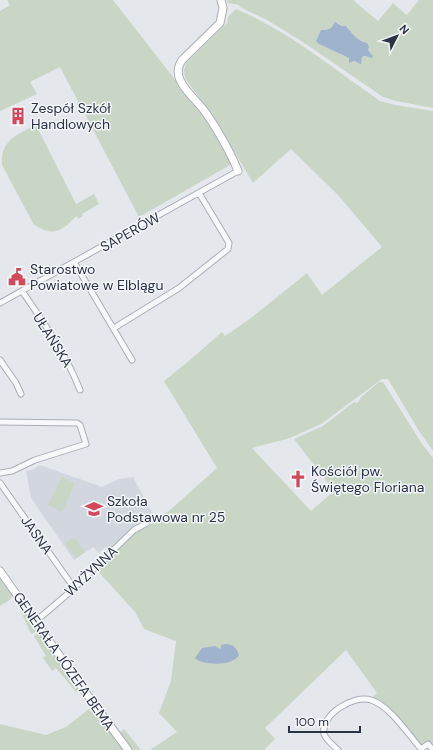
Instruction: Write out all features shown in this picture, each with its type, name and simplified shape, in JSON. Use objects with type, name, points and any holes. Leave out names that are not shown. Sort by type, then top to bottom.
[{"type":"street","points":[[220,1],[223,8],[220,23],[182,60],[179,67],[179,75],[183,85],[207,115],[238,171]]},
{"type":"street","name":"SAPERÓW","points":[[0,303],[238,171]]},
{"type":"street","points":[[114,328],[179,288],[228,249],[230,243],[199,193]]},
{"type":"street","points":[[74,262],[132,360]]},
{"type":"street","name":"UŁAŃSKA","points":[[22,291],[62,351],[74,374],[80,390]]},
{"type":"street","points":[[0,360],[16,383],[20,394]]},
{"type":"street","points":[[0,422],[77,423],[80,425],[86,444],[35,460],[12,471],[0,474]]},
{"type":"street","name":"JASNA","points":[[0,483],[74,588]]},
{"type":"street","name":"WYŻYNNA","points":[[36,621],[74,588],[134,530],[147,523]]},
{"type":"street","name":"GENERAŁA JÓZEFA BEMA","points":[[0,571],[128,750]]},
{"type":"street","points":[[338,750],[326,738],[324,730],[326,723],[329,718],[346,703],[355,699],[363,698],[376,702],[385,708],[421,749],[428,744],[433,750]]},
{"type":"shaded area","name":"Szkoła Podstawowa nr 25","points":[[40,465],[102,487],[119,479],[133,477],[154,516],[133,528],[109,552],[105,547],[99,553],[93,547],[74,560],[31,498],[26,471],[34,469]]},
{"type":"green space","points":[[7,0],[113,0],[205,118],[230,161],[230,165],[139,217],[60,67],[30,82],[37,94],[0,111],[0,11],[10,5]]},
{"type":"green space","points":[[227,0],[355,0],[354,1],[378,21],[393,3],[407,15],[419,0],[433,0],[433,108],[383,97],[303,42],[267,20],[240,7],[239,5],[228,3]],"holes":[[[338,23],[342,26],[348,27],[353,35],[364,44],[372,56],[362,57],[361,63],[349,60],[349,58],[319,44],[317,38],[321,31],[329,29]]]},
{"type":"green space","points":[[236,9],[275,28],[380,101],[433,111],[433,451],[419,431],[388,379],[382,379],[321,424],[290,438],[252,448],[311,511],[334,491],[294,439],[323,426],[354,402],[357,403],[361,397],[379,382],[383,382],[422,444],[433,458],[433,750],[428,744],[421,749],[395,718],[370,699],[377,693],[346,650],[265,728],[275,739],[264,750],[150,750],[177,732],[159,713],[171,681],[176,641],[144,629],[135,612],[95,568],[134,530],[169,511],[217,468],[164,381],[222,332],[225,336],[251,318],[307,273],[322,295],[382,247],[338,195],[291,149],[253,183],[212,114],[185,78],[184,71],[186,63],[227,23],[228,17]]},
{"type":"green space","points":[[36,125],[76,204],[94,194],[99,204],[82,214],[83,216],[78,219],[77,216],[63,228],[56,231],[43,230],[34,225],[2,165],[2,156],[7,144],[17,135]]},
{"type":"green space","points":[[62,477],[75,483],[62,512],[48,505]]},
{"type":"green space","points":[[74,537],[85,552],[76,558],[65,543]]},
{"type":"green space","points":[[0,579],[12,595],[11,599],[0,606]]},
{"type":"green space","points":[[17,601],[38,630],[32,634],[29,630]]},
{"type":"green space","points":[[39,632],[80,690],[79,691],[76,692],[56,668],[52,671],[42,656],[46,656],[34,636]]},
{"type":"green space","points":[[93,706],[126,750],[0,750],[0,724],[46,735],[66,727]]},
{"type":"green space","points":[[124,729],[141,750],[130,750],[118,734]]},
{"type":"water","points":[[335,22],[342,26],[346,26],[358,39],[367,43],[369,47],[368,50],[373,56],[372,58],[365,56],[362,57],[361,64],[354,61],[349,63],[349,58],[319,44],[316,41],[321,30],[330,29]]},
{"type":"water","points":[[221,645],[231,645],[237,650],[239,655],[236,659],[218,664],[199,661],[195,658],[202,648],[215,646],[220,649]]},
{"type":"place","name":"Zespół Szkół Handlowych","points":[[18,116]]},
{"type":"place","name":"Starostwo Powiatowe w Elblągu","points":[[17,277]]},
{"type":"place","name":"Kościół pw. Świętego Floriana","points":[[298,479]]},
{"type":"place","name":"Szkoła Podstawowa nr 25","points":[[94,509]]}]
